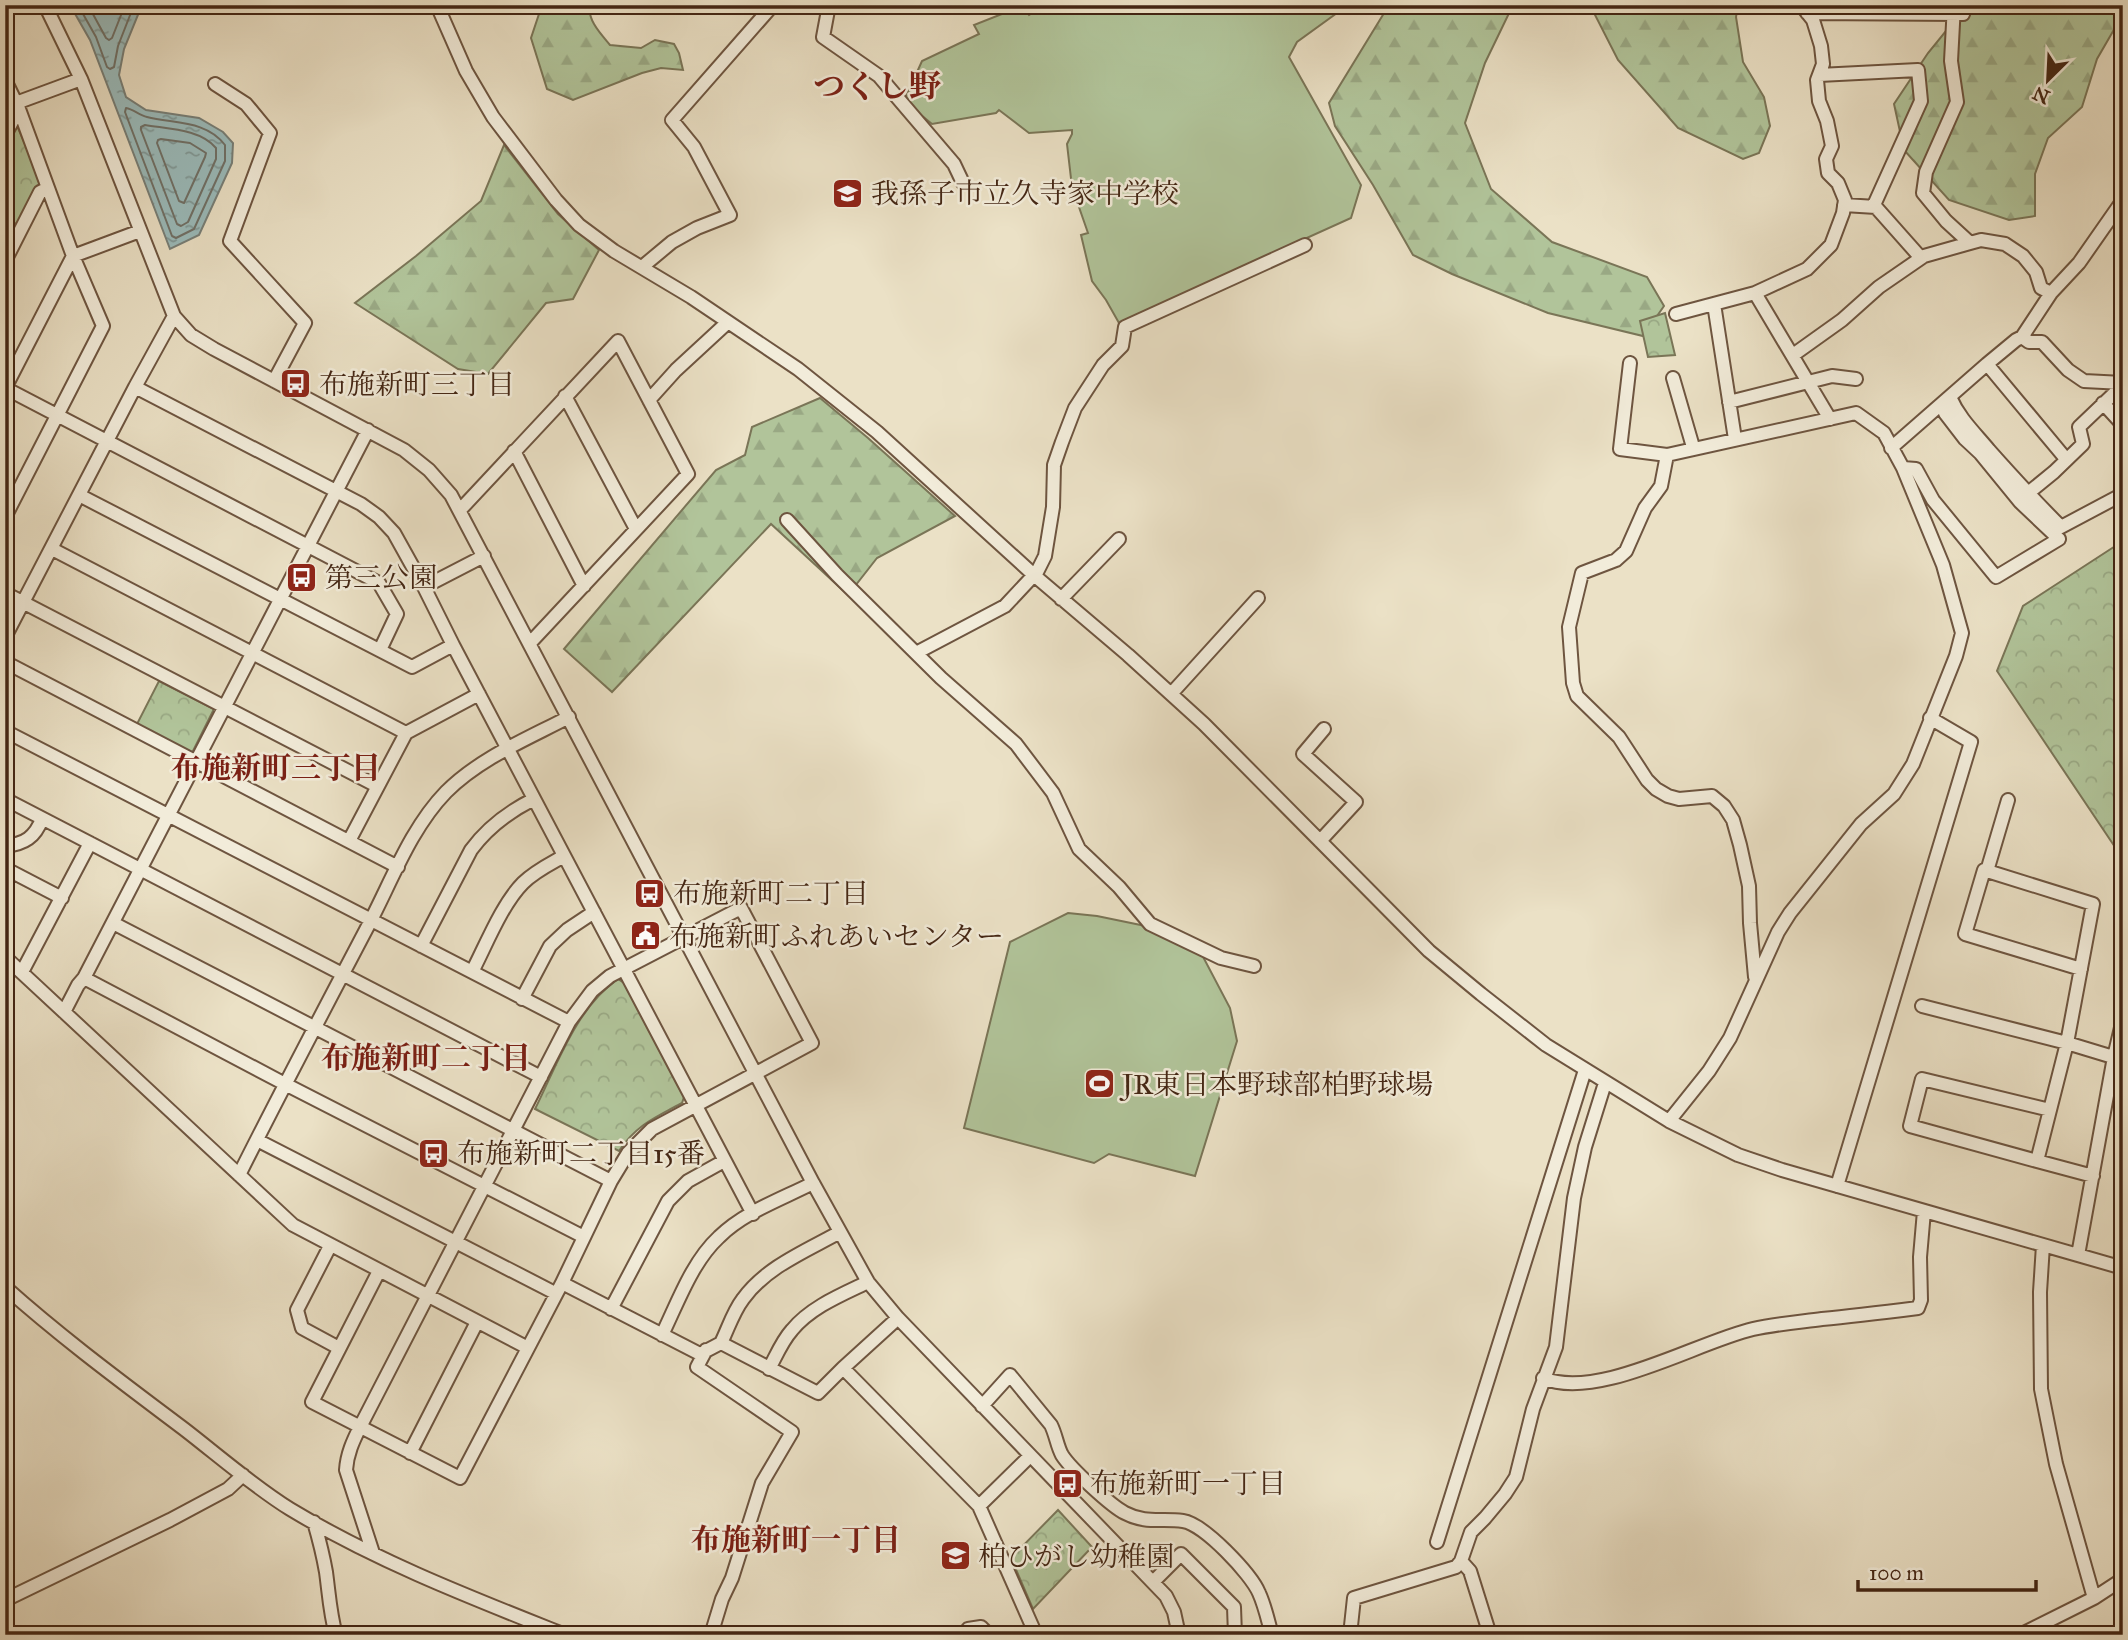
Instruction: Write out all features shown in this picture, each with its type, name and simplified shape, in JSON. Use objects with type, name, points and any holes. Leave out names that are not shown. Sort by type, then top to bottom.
[{"type":"street","points":[[45,5],[80,79],[174,316],[191,335],[404,450],[429,470],[451,495],[813,1183],[868,1282],[898,1318],[1166,1596],[1174,1612],[1180,1635]]},
{"type":"street","points":[[437,5],[477,91],[493,117],[524,160],[579,225],[614,251],[729,322],[841,401],[1204,724],[1429,951],[1546,1045],[1669,1121],[1738,1154],[1782,1170],[2123,1268]]},
{"type":"street","points":[[642,267],[672,242],[697,228],[730,215],[695,147],[672,120],[773,5]]},
{"type":"street","points":[[829,5],[823,37],[879,76],[954,164],[963,183]]},
{"type":"street","points":[[1804,9],[1958,8],[1951,61],[1956,103],[1926,172],[1923,193],[1946,221],[1970,243]]},
{"type":"street","points":[[1676,314],[1765,290],[1807,269],[1831,245],[1843,213],[1844,200],[1838,183],[1828,173],[1826,159],[1832,146],[1827,121],[1819,101],[1818,80],[1823,64],[1821,46],[1814,20],[1804,9]]},
{"type":"street","points":[[1819,75],[1918,70],[1921,101],[1874,205],[1922,258]]},
{"type":"street","points":[[5,135],[18,106],[80,79]]},
{"type":"street","points":[[5,80],[18,106],[73,256],[103,326],[5,517]]},
{"type":"street","points":[[215,84],[246,104],[270,133],[230,241],[305,323],[274,380]]},
{"type":"street","points":[[5,261],[40,192],[48,188]]},
{"type":"street","points":[[1891,449],[1987,364],[2022,337],[2051,293],[2074,269],[2123,200]]},
{"type":"street","points":[[1844,205],[1876,207]]},
{"type":"street","points":[[139,231],[73,256],[5,388],[379,583],[397,614],[380,650]]},
{"type":"street","points":[[1793,355],[1842,320],[1879,287],[1922,258],[1981,240],[2005,244],[2023,256],[2036,272],[2041,288],[2051,293]]},
{"type":"street","points":[[916,653],[1005,606],[1034,575],[1045,556],[1053,507],[1054,465],[1062,442],[1075,408],[1103,365],[1122,346],[1125,327],[1305,245]]},
{"type":"street","points":[[1755,293],[1830,419]]},
{"type":"street","points":[[1714,304],[1735,439]]},
{"type":"street","points":[[5,637],[174,316]]},
{"type":"street","points":[[649,400],[676,370],[729,322]]},
{"type":"street","points":[[2022,337],[2029,342],[2042,342],[2068,370],[2084,381],[2123,384]]},
{"type":"street","points":[[460,510],[618,341],[688,474],[530,643]]},
{"type":"street","points":[[1630,363],[1620,449],[1667,455],[1693,447],[1856,413],[1884,433],[1903,468],[1942,565],[1962,633],[1956,656],[1913,764],[1894,794],[1861,824],[1790,914],[1778,932],[1730,1038],[1709,1071],[1669,1121]]},
{"type":"street","points":[[1987,364],[2066,459]]},
{"type":"street","points":[[1729,402],[1832,376],[1856,379]]},
{"type":"street","points":[[1673,379],[1693,447]]},
{"type":"street","points":[[2027,494],[2083,444],[2079,427],[2123,384]]},
{"type":"street","points":[[135,387],[335,490],[379,517],[394,533],[752,1214]]},
{"type":"street","points":[[565,396],[636,529]]},
{"type":"street","points":[[1903,468],[1916,469],[1933,500],[1996,576],[2059,539],[2020,502],[1965,439],[1945,413],[1946,401]]},
{"type":"street","points":[[1946,401],[2027,494],[2061,527],[2123,494]]},
{"type":"street","points":[[2103,403],[2123,425]]},
{"type":"street","points":[[64,1012],[169,816],[368,430]]},
{"type":"street","points":[[514,451],[584,586]]},
{"type":"street","points":[[1667,455],[1661,486],[1646,508],[1626,551],[1616,560],[1582,573],[1569,626],[1573,683],[1577,696],[1619,737],[1647,780],[1656,789],[1679,799],[1712,796],[1724,806],[1733,820],[1749,886],[1755,981]]},
{"type":"street","points":[[79,495],[412,667],[453,645]]},
{"type":"street","points":[[787,520],[837,575],[941,678],[1006,734],[1026,755],[1053,793],[1079,849],[1119,887],[1150,924],[1221,958],[1254,966]]},
{"type":"street","points":[[1061,599],[1119,539]]},
{"type":"street","points":[[52,549],[406,733]]},
{"type":"street","points":[[424,587],[484,556]]},
{"type":"street","points":[[5,593],[377,786]]},
{"type":"street","points":[[1171,694],[1258,598]]},
{"type":"street","points":[[5,662],[398,867]]},
{"type":"street","points":[[349,841],[406,733],[479,694]]},
{"type":"street","points":[[239,1175],[422,822],[447,791],[462,778],[507,749],[569,717]]},
{"type":"street","points":[[1837,1186],[1971,743],[1930,718]]},
{"type":"street","points":[[1320,841],[1356,802],[1303,754],[1324,729]]},
{"type":"street","points":[[5,731],[569,1022]]},
{"type":"street","points":[[5,799],[541,1077]]},
{"type":"street","points":[[421,946],[471,850],[480,838],[502,817],[534,799]]},
{"type":"street","points":[[1987,871],[2008,800]]},
{"type":"street","points":[[10,847],[36,834],[43,819]]},
{"type":"street","points":[[22,972],[90,844]]},
{"type":"street","points":[[472,972],[512,897],[538,870],[564,856]]},
{"type":"street","points":[[2037,1161],[2067,1043],[2081,969],[2093,904],[1984,870],[1965,934],[2081,969]]},
{"type":"street","points":[[5,885],[12,872],[62,898]]},
{"type":"street","points":[[373,1553],[346,1470],[346,1460],[360,1427],[569,1022],[592,990],[623,968],[741,908],[812,1043],[695,1105],[639,1139],[611,1181],[460,1478],[360,1427],[312,1402],[379,1271]]},
{"type":"street","points":[[522,999],[550,946],[567,930],[594,912]]},
{"type":"street","points":[[113,923],[611,1181]]},
{"type":"street","points":[[5,957],[293,1225],[527,1348]]},
{"type":"street","points":[[84,978],[584,1237]]},
{"type":"street","points":[[1922,1006],[2067,1043],[2118,1059]]},
{"type":"street","points":[[2078,1255],[2118,1059],[2123,1020]]},
{"type":"street","points":[[1437,1542],[1585,1070]]},
{"type":"street","points":[[2050,1110],[1922,1079],[1910,1126],[2093,1176]]},
{"type":"street","points":[[1350,1635],[1354,1598],[1456,1567],[1461,1561],[1471,1532],[1505,1494],[1516,1477],[1533,1409],[1556,1347],[1574,1198],[1585,1147],[1605,1083]]},
{"type":"street","points":[[257,1140],[456,1242],[611,1309],[700,1354],[721,1343],[741,1302],[755,1284],[769,1272],[840,1232]]},
{"type":"street","points":[[611,1309],[668,1201],[688,1181],[724,1161]]},
{"type":"street","points":[[662,1335],[699,1261],[707,1251],[733,1225],[813,1183]]},
{"type":"street","points":[[1543,1378],[1552,1382],[1580,1382],[1619,1377],[1754,1328],[1918,1308],[1921,1300],[1920,1258],[1924,1211]]},
{"type":"street","points":[[2043,1245],[2040,1292],[2041,1389],[2056,1464],[2094,1598]]},
{"type":"street","points":[[330,1246],[297,1310],[302,1328],[339,1348]]},
{"type":"street","points":[[769,1369],[792,1329],[804,1318],[826,1303],[868,1282]]},
{"type":"street","points":[[5,1287],[76,1346],[275,1499],[373,1553],[462,1594],[565,1635]]},
{"type":"street","points":[[721,1343],[818,1393],[898,1318]]},
{"type":"street","points":[[410,1452],[477,1322]]},
{"type":"street","points":[[706,1350],[697,1367],[792,1432],[762,1483],[711,1635]]},
{"type":"street","points":[[843,1368],[979,1506],[1036,1635]]},
{"type":"street","points":[[982,1406],[1010,1375],[1051,1425],[1060,1452],[1070,1467],[1122,1512],[1142,1521],[1185,1521],[1207,1534],[1231,1556],[1259,1592],[1272,1635]]},
{"type":"street","points":[[979,1506],[1030,1456]]},
{"type":"street","points":[[5,1600],[182,1514],[228,1489],[243,1475]]},
{"type":"street","points":[[314,1522],[337,1635]]},
{"type":"street","points":[[1153,1582],[1181,1554],[1234,1607],[1235,1635]]},
{"type":"street","points":[[1461,1561],[1469,1571],[1490,1635]]},
{"type":"street","points":[[2020,1635],[2094,1598],[2123,1579]]},
{"type":"street","points":[[968,1629],[981,1627],[989,1635]]},
{"type":"green space","points":[[542,5],[590,5],[593,21],[610,45],[641,48],[655,40],[674,44],[683,70],[661,68],[642,73],[573,100],[547,89],[531,38]]},
{"type":"green space","points":[[1046,5],[1348,5],[1297,42],[1289,57],[1361,185],[1351,218],[1119,323],[1092,281],[1081,235],[1088,233],[1072,187],[1067,144],[1072,130],[1029,133],[999,110],[996,113],[932,124],[904,101],[922,61],[979,34],[974,25],[1022,6],[1029,15]]},
{"type":"green space","points":[[1389,5],[1513,5],[1485,63],[1465,123],[1491,189],[1552,242],[1647,277],[1664,306],[1643,336],[1548,313],[1413,255],[1335,126],[1329,103]]},
{"type":"green space","points":[[1592,5],[1738,5],[1736,17],[1743,62],[1764,97],[1770,126],[1759,153],[1743,159],[1678,128],[1618,60]]},
{"type":"green space","points":[[1967,5],[2123,5],[2123,14],[2097,59],[2082,107],[2048,138],[2035,174],[2035,216],[2009,220],[1949,200],[1904,150],[1894,104],[1928,53]]},
{"type":"green space","points":[[13,127],[18,128],[42,183],[18,225],[5,218],[5,143]]},
{"type":"green space","points":[[504,145],[558,214],[599,250],[573,299],[546,303],[488,374],[458,369],[355,303],[481,201]]},
{"type":"green space","points":[[1665,313],[1675,355],[1648,357],[1640,321]]},
{"type":"green space","points":[[820,398],[955,516],[877,558],[848,595],[771,524],[612,692],[564,649],[716,470],[745,455],[752,427]]},
{"type":"green space","points":[[2123,541],[2123,859],[1997,671],[2023,606]]},
{"type":"green space","points":[[159,681],[214,709],[192,753],[137,724]]},
{"type":"green space","name":"JR東日本野球部柏野球場","points":[[1068,913],[1160,929],[1200,951],[1230,1008],[1237,1041],[1195,1176],[1109,1154],[1094,1163],[964,1128],[1010,942]]},
{"type":"green space","points":[[618,979],[624,983],[684,1097],[682,1103],[640,1128],[619,1151],[535,1109],[579,1021],[603,991]]},
{"type":"green space","points":[[1058,1510],[1092,1547],[1033,1609],[1011,1558]]},
{"type":"water","points":[[70,5],[142,5],[124,49],[119,75],[126,97],[146,110],[199,118],[223,132],[233,143],[232,163],[199,235],[170,249],[90,40]]},
{"type":"place","name":"我孫子市立久寺家中学校","points":[[848,193]]},
{"type":"place","name":"布施新町三丁目","points":[[296,384]]},
{"type":"place","name":"第三公園","points":[[302,577]]},
{"type":"place","name":"布施新町二丁目","points":[[650,893]]},
{"type":"place","name":"布施新町ふれあいセンター","points":[[646,936]]},
{"type":"place","name":"JR東日本野球部柏野球場","points":[[1099,1084]]},
{"type":"place","name":"布施新町二丁目15番","points":[[434,1153]]},
{"type":"place","name":"布施新町一丁目","points":[[1067,1483]]},
{"type":"place","name":"柏ひがし幼稚園","points":[[955,1556]]},
{"type":"district","name":"つくし野","points":[[877,86]]},
{"type":"district","name":"布施新町三丁目","points":[[276,768]]},
{"type":"district","name":"布施新町二丁目","points":[[426,1058]]},
{"type":"district","name":"布施新町一丁目","points":[[796,1540]]}]
